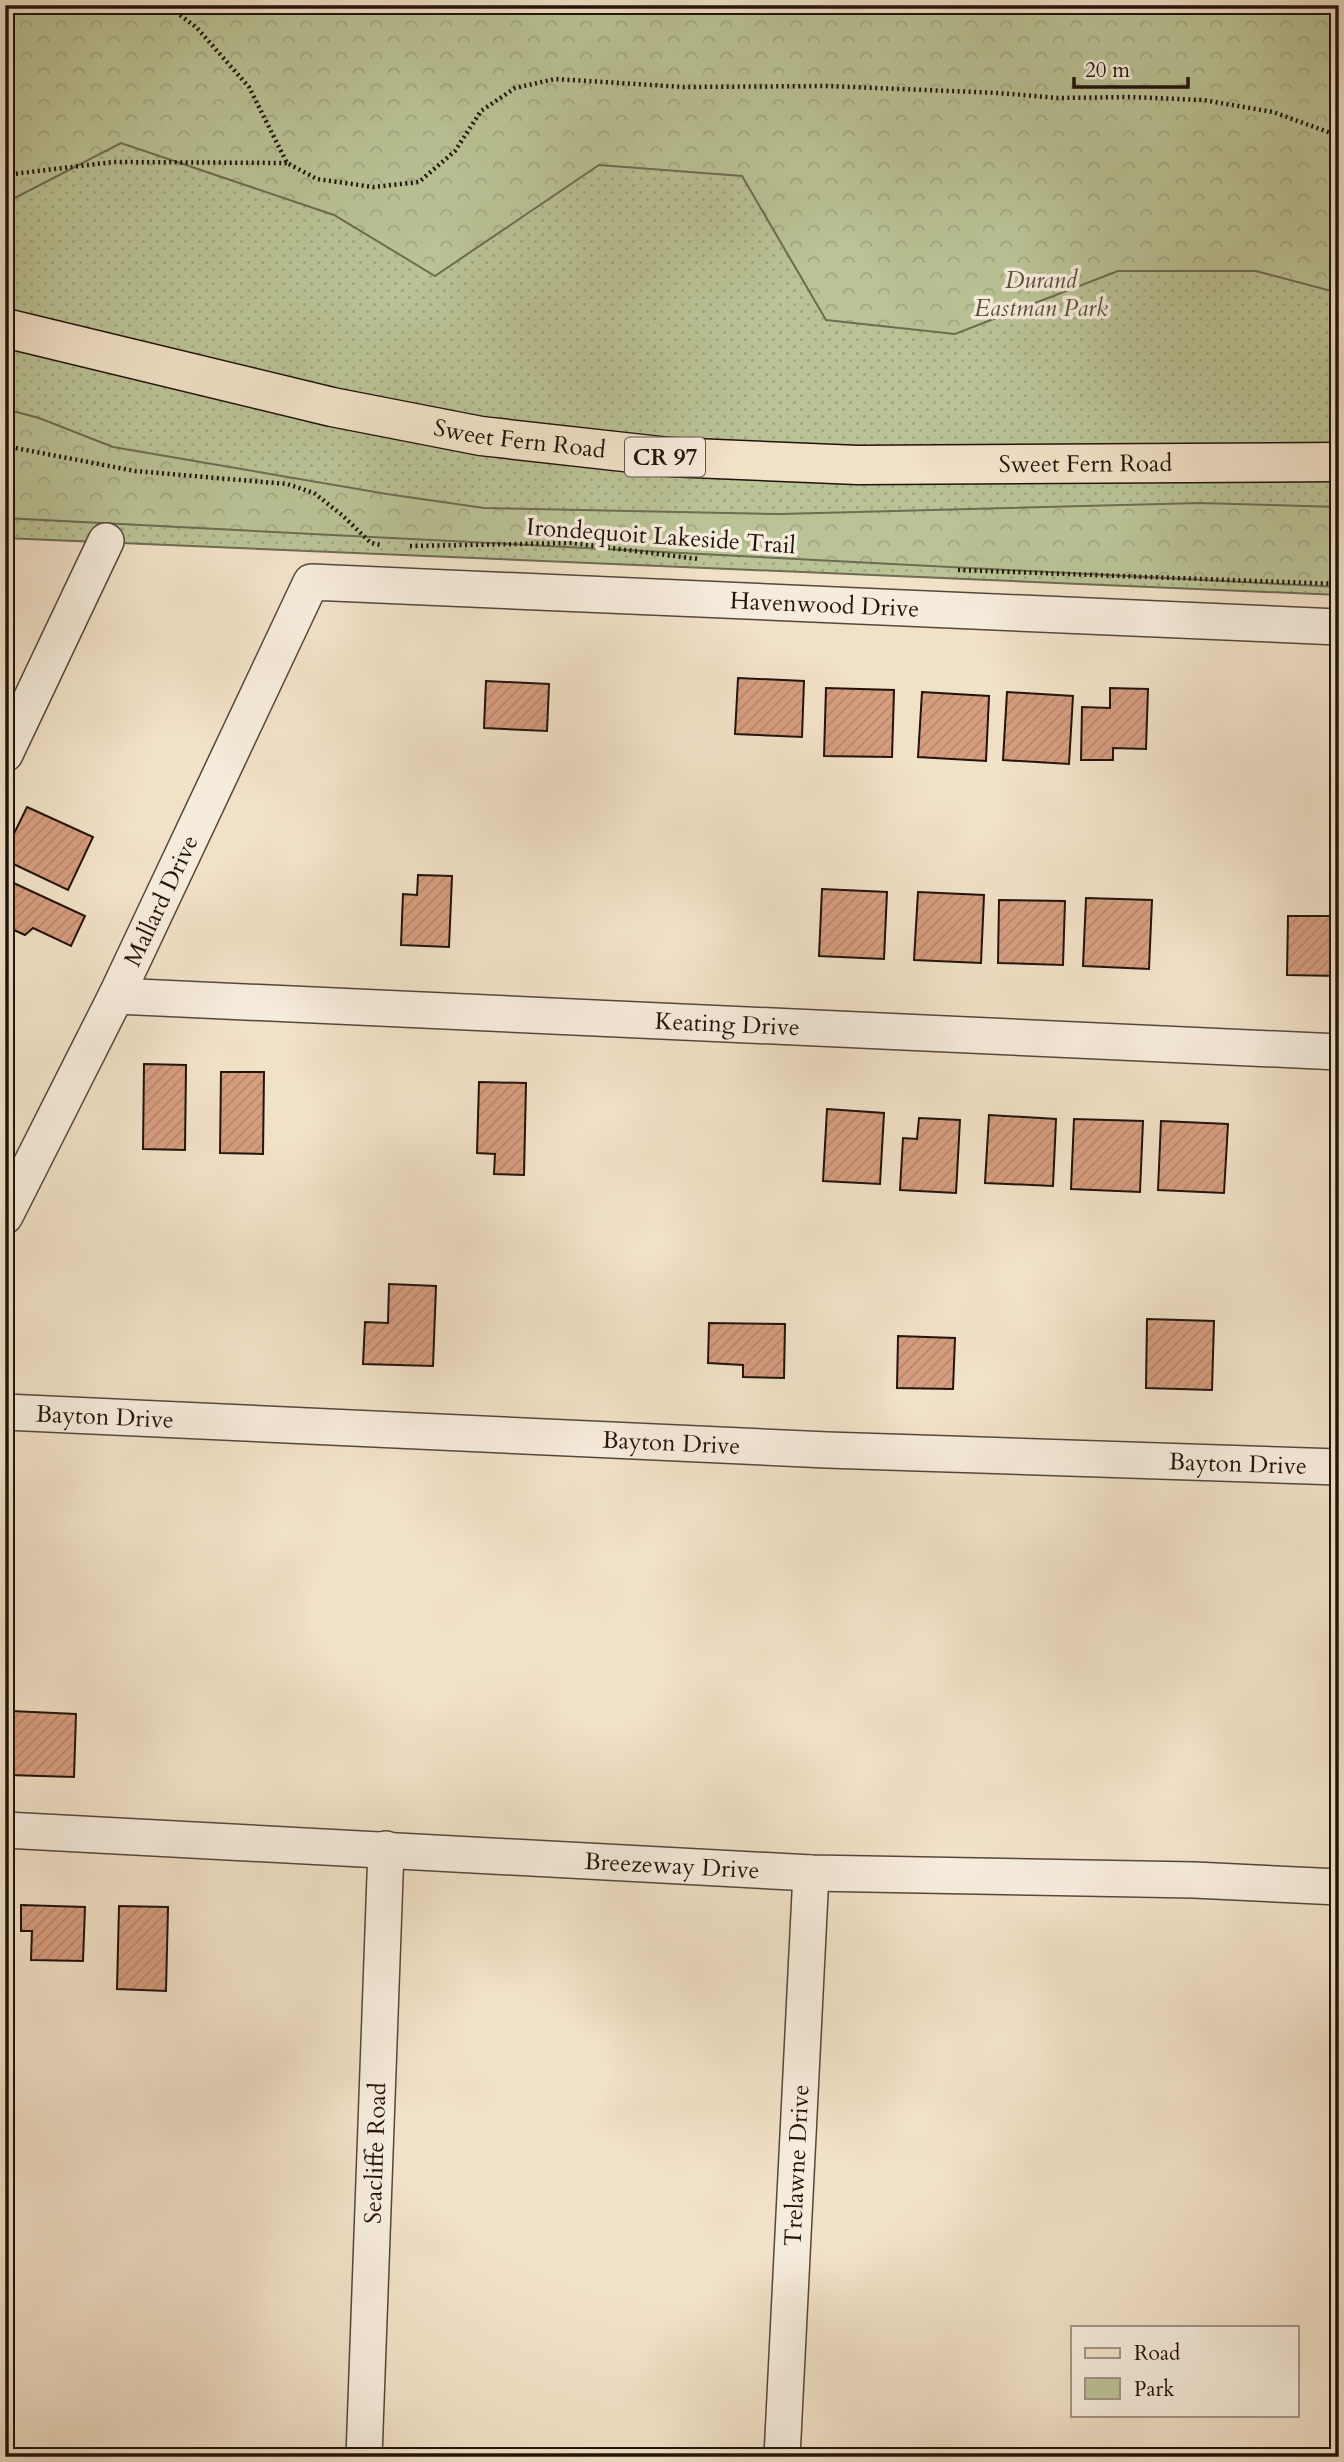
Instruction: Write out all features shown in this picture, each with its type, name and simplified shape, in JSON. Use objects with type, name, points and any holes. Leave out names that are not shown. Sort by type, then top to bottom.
[{"type":"main road","name":"Sweet Fern Road","points":[[5,328],[332,407],[481,436],[669,457],[858,465],[1339,462]]},
{"type":"street","points":[[5,754],[106,541]]},
{"type":"street","name":"Havenwood Drive","points":[[311,582],[1339,627]]},
{"type":"street","name":"Mallard Drive","points":[[5,1216],[116,996],[311,582]]},
{"type":"street","name":"Keating Drive","points":[[116,996],[1339,1052]]},
{"type":"street","name":"Bayton Drive","points":[[5,1412],[813,1450],[1339,1468]]},
{"type":"street","name":"Breezeway Drive","points":[[5,1829],[811,1873],[1194,1880],[1339,1887]]},
{"type":"street","name":"Seacliffe Road","points":[[364,2457],[386,1849]]},
{"type":"street","name":"Trelawne Drive","points":[[782,2457],[811,1873]]},
{"type":"path","points":[[167,5],[197,29],[249,87],[287,163]]},
{"type":"path","points":[[5,175],[113,162],[287,163],[317,179],[373,187],[419,182],[455,151],[481,111],[515,88],[555,79],[684,87],[828,86],[1058,98],[1203,100],[1273,112],[1339,136]]},
{"type":"path","points":[[5,446],[135,471],[287,484],[314,493],[371,543],[392,547]]},
{"type":"path","name":"Irondequoit Lakeside Trail","points":[[404,547],[572,543],[702,559]]},
{"type":"path","points":[[944,570],[1339,584]]},
{"type":"green space","name":"Durand Eastman Park","points":[[5,5],[1339,5],[1339,595],[5,538]]},
{"type":"green space","points":[[7,5],[1339,5],[1339,293],[1256,271],[1118,271],[955,334],[826,320],[742,176],[599,165],[435,276],[334,215],[121,143],[5,203]]},
{"type":"green space","points":[[5,409],[39,418],[113,447],[484,508],[780,514],[1199,503],[1339,507],[1339,587],[5,518]]},
{"type":"building","points":[[738,678],[804,681],[802,737],[735,734]]},
{"type":"building","points":[[486,681],[549,684],[547,731],[484,728]]},
{"type":"building","points":[[826,688],[894,690],[892,757],[824,756]]},
{"type":"building","points":[[1110,688],[1148,689],[1146,749],[1113,748],[1113,760],[1081,760],[1082,707],[1110,708]]},
{"type":"building","points":[[922,692],[989,696],[986,761],[918,757]]},
{"type":"building","points":[[1007,692],[1073,696],[1069,764],[1003,760]]},
{"type":"building","points":[[27,807],[93,837],[68,890],[5,860],[5,852]]},
{"type":"building","points":[[418,875],[452,876],[449,947],[401,945],[403,894],[417,895]]},
{"type":"building","points":[[5,879],[85,916],[71,946],[33,928],[25,935],[5,926]]},
{"type":"building","points":[[822,889],[887,892],[884,959],[819,956]]},
{"type":"building","points":[[918,892],[984,895],[981,963],[914,960]]},
{"type":"building","points":[[1086,898],[1152,900],[1149,969],[1083,966]]},
{"type":"building","points":[[999,900],[1065,901],[1063,965],[998,963]]},
{"type":"building","points":[[1288,916],[1339,916],[1339,976],[1287,975]]},
{"type":"building","points":[[144,1064],[186,1065],[185,1150],[143,1149]]},
{"type":"building","points":[[221,1072],[264,1072],[263,1154],[220,1153]]},
{"type":"building","points":[[479,1082],[526,1083],[524,1175],[494,1174],[495,1154],[477,1153]]},
{"type":"building","points":[[827,1109],[884,1113],[880,1184],[823,1181]]},
{"type":"building","points":[[989,1115],[1056,1119],[1053,1186],[985,1183]]},
{"type":"building","points":[[919,1118],[960,1120],[956,1193],[900,1190],[903,1138],[917,1139]]},
{"type":"building","points":[[1074,1119],[1143,1121],[1140,1192],[1071,1189]]},
{"type":"building","points":[[1161,1121],[1228,1124],[1224,1193],[1158,1190]]},
{"type":"building","points":[[389,1284],[436,1286],[433,1366],[363,1364],[365,1322],[388,1323]]},
{"type":"building","points":[[1147,1319],[1214,1321],[1212,1390],[1146,1388]]},
{"type":"building","points":[[709,1323],[785,1324],[784,1378],[743,1377],[743,1365],[708,1363]]},
{"type":"building","points":[[898,1336],[955,1338],[953,1389],[897,1388]]},
{"type":"building","points":[[11,1711],[76,1714],[74,1777],[8,1775]]},
{"type":"building","points":[[21,1905],[85,1907],[83,1961],[31,1960],[32,1931],[21,1931]]},
{"type":"building","points":[[119,1906],[168,1907],[166,1991],[117,1989]]}]
